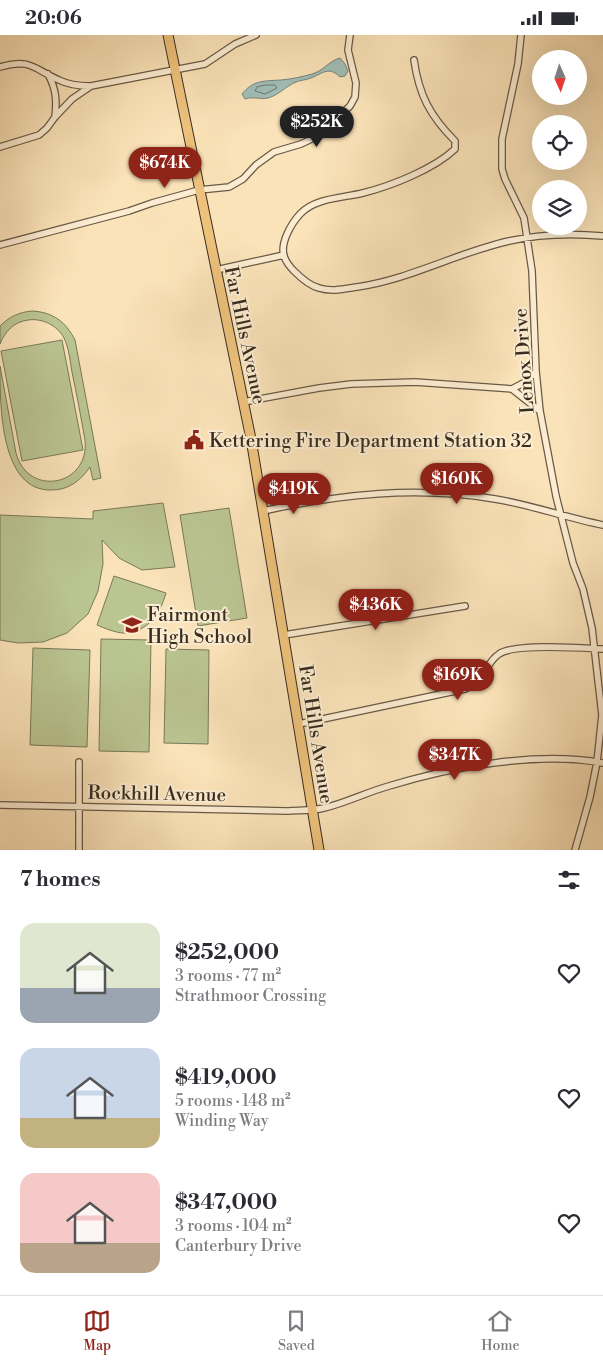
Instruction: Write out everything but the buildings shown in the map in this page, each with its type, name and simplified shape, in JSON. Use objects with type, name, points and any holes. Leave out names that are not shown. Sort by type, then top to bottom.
[{"type":"main road","name":"Far Hills Avenue","points":[[168,35],[243,402],[319,850]]},
{"type":"street","points":[[0,67],[24,63],[39,68],[48,75],[68,83],[91,86],[210,62],[235,44],[256,35]]},
{"type":"street","points":[[0,245],[129,211],[199,190],[229,187],[236,184],[256,165],[274,152],[309,141],[330,127],[350,106],[355,97],[356,83],[348,50],[350,35]]},
{"type":"street","name":"Lenox Drive","points":[[521,35],[518,64],[502,139],[501,159],[504,179],[524,218],[532,271],[536,371],[540,411],[560,514],[583,589],[595,649],[602,716],[600,763],[575,850]]},
{"type":"street","points":[[414,60],[428,108],[434,119],[455,141],[456,146],[446,156],[408,178],[364,193],[319,202],[305,209],[299,215],[287,235],[283,247],[284,255],[296,273],[313,286],[330,290],[341,290],[392,281],[486,247],[527,237],[566,233],[603,236]]},
{"type":"street","points":[[48,75],[55,87],[57,101],[55,117]]},
{"type":"street","points":[[0,147],[38,135],[47,128],[72,99],[91,86]]},
{"type":"street","points":[[216,270],[284,255]]},
{"type":"street","points":[[243,402],[319,388],[384,383],[451,384],[512,389],[527,381],[536,371]]},
{"type":"street","points":[[512,389],[540,411]]},
{"type":"street","points":[[263,511],[299,503],[362,494],[426,493],[495,499],[603,525]]},
{"type":"street","points":[[284,635],[465,606]]},
{"type":"street","points":[[299,725],[464,689],[479,681],[496,656],[506,650],[560,647],[603,649]]},
{"type":"street","name":"Rockhill Avenue","points":[[0,805],[312,810],[325,808],[391,785],[457,770],[536,759],[600,763]]},
{"type":"street","points":[[79,762],[79,850]]},
{"type":"green space","points":[[32,311],[46,313],[58,319],[75,340],[101,478],[93,480],[90,467],[74,483],[58,490],[35,487],[22,477],[13,462],[6,443],[3,423],[0,366],[16,453],[23,467],[33,476],[44,481],[57,481],[69,476],[78,468],[84,456],[85,440],[79,406],[68,350],[61,333],[44,321],[28,320],[18,323],[11,328],[0,344],[0,326],[14,315]]},
{"type":"green space","points":[[62,340],[83,450],[22,461],[1,351]]},
{"type":"green space","points":[[163,503],[175,567],[142,570],[119,558],[102,540],[103,564],[98,591],[88,614],[67,633],[43,642],[18,643],[0,640],[0,515],[93,519],[93,511]]},
{"type":"green space","points":[[229,508],[247,618],[198,626],[180,515]]},
{"type":"green space","points":[[114,576],[166,593],[152,621],[140,629],[121,633],[97,625]]},
{"type":"green space","points":[[101,639],[151,640],[149,752],[99,751]]},
{"type":"green space","points":[[33,648],[90,650],[87,747],[30,745]]},
{"type":"green space","points":[[166,649],[209,650],[208,744],[164,743]]},
{"type":"water","points":[[340,58],[348,71],[345,76],[340,77],[333,72],[326,71],[309,79],[296,82],[272,97],[245,99],[242,94],[250,86],[259,82],[316,73]]},
{"type":"place","name":"Kettering Fire Department Station 32","points":[[194,440]]},
{"type":"place","name":"Fairmont High School","points":[[132,625]]}]
